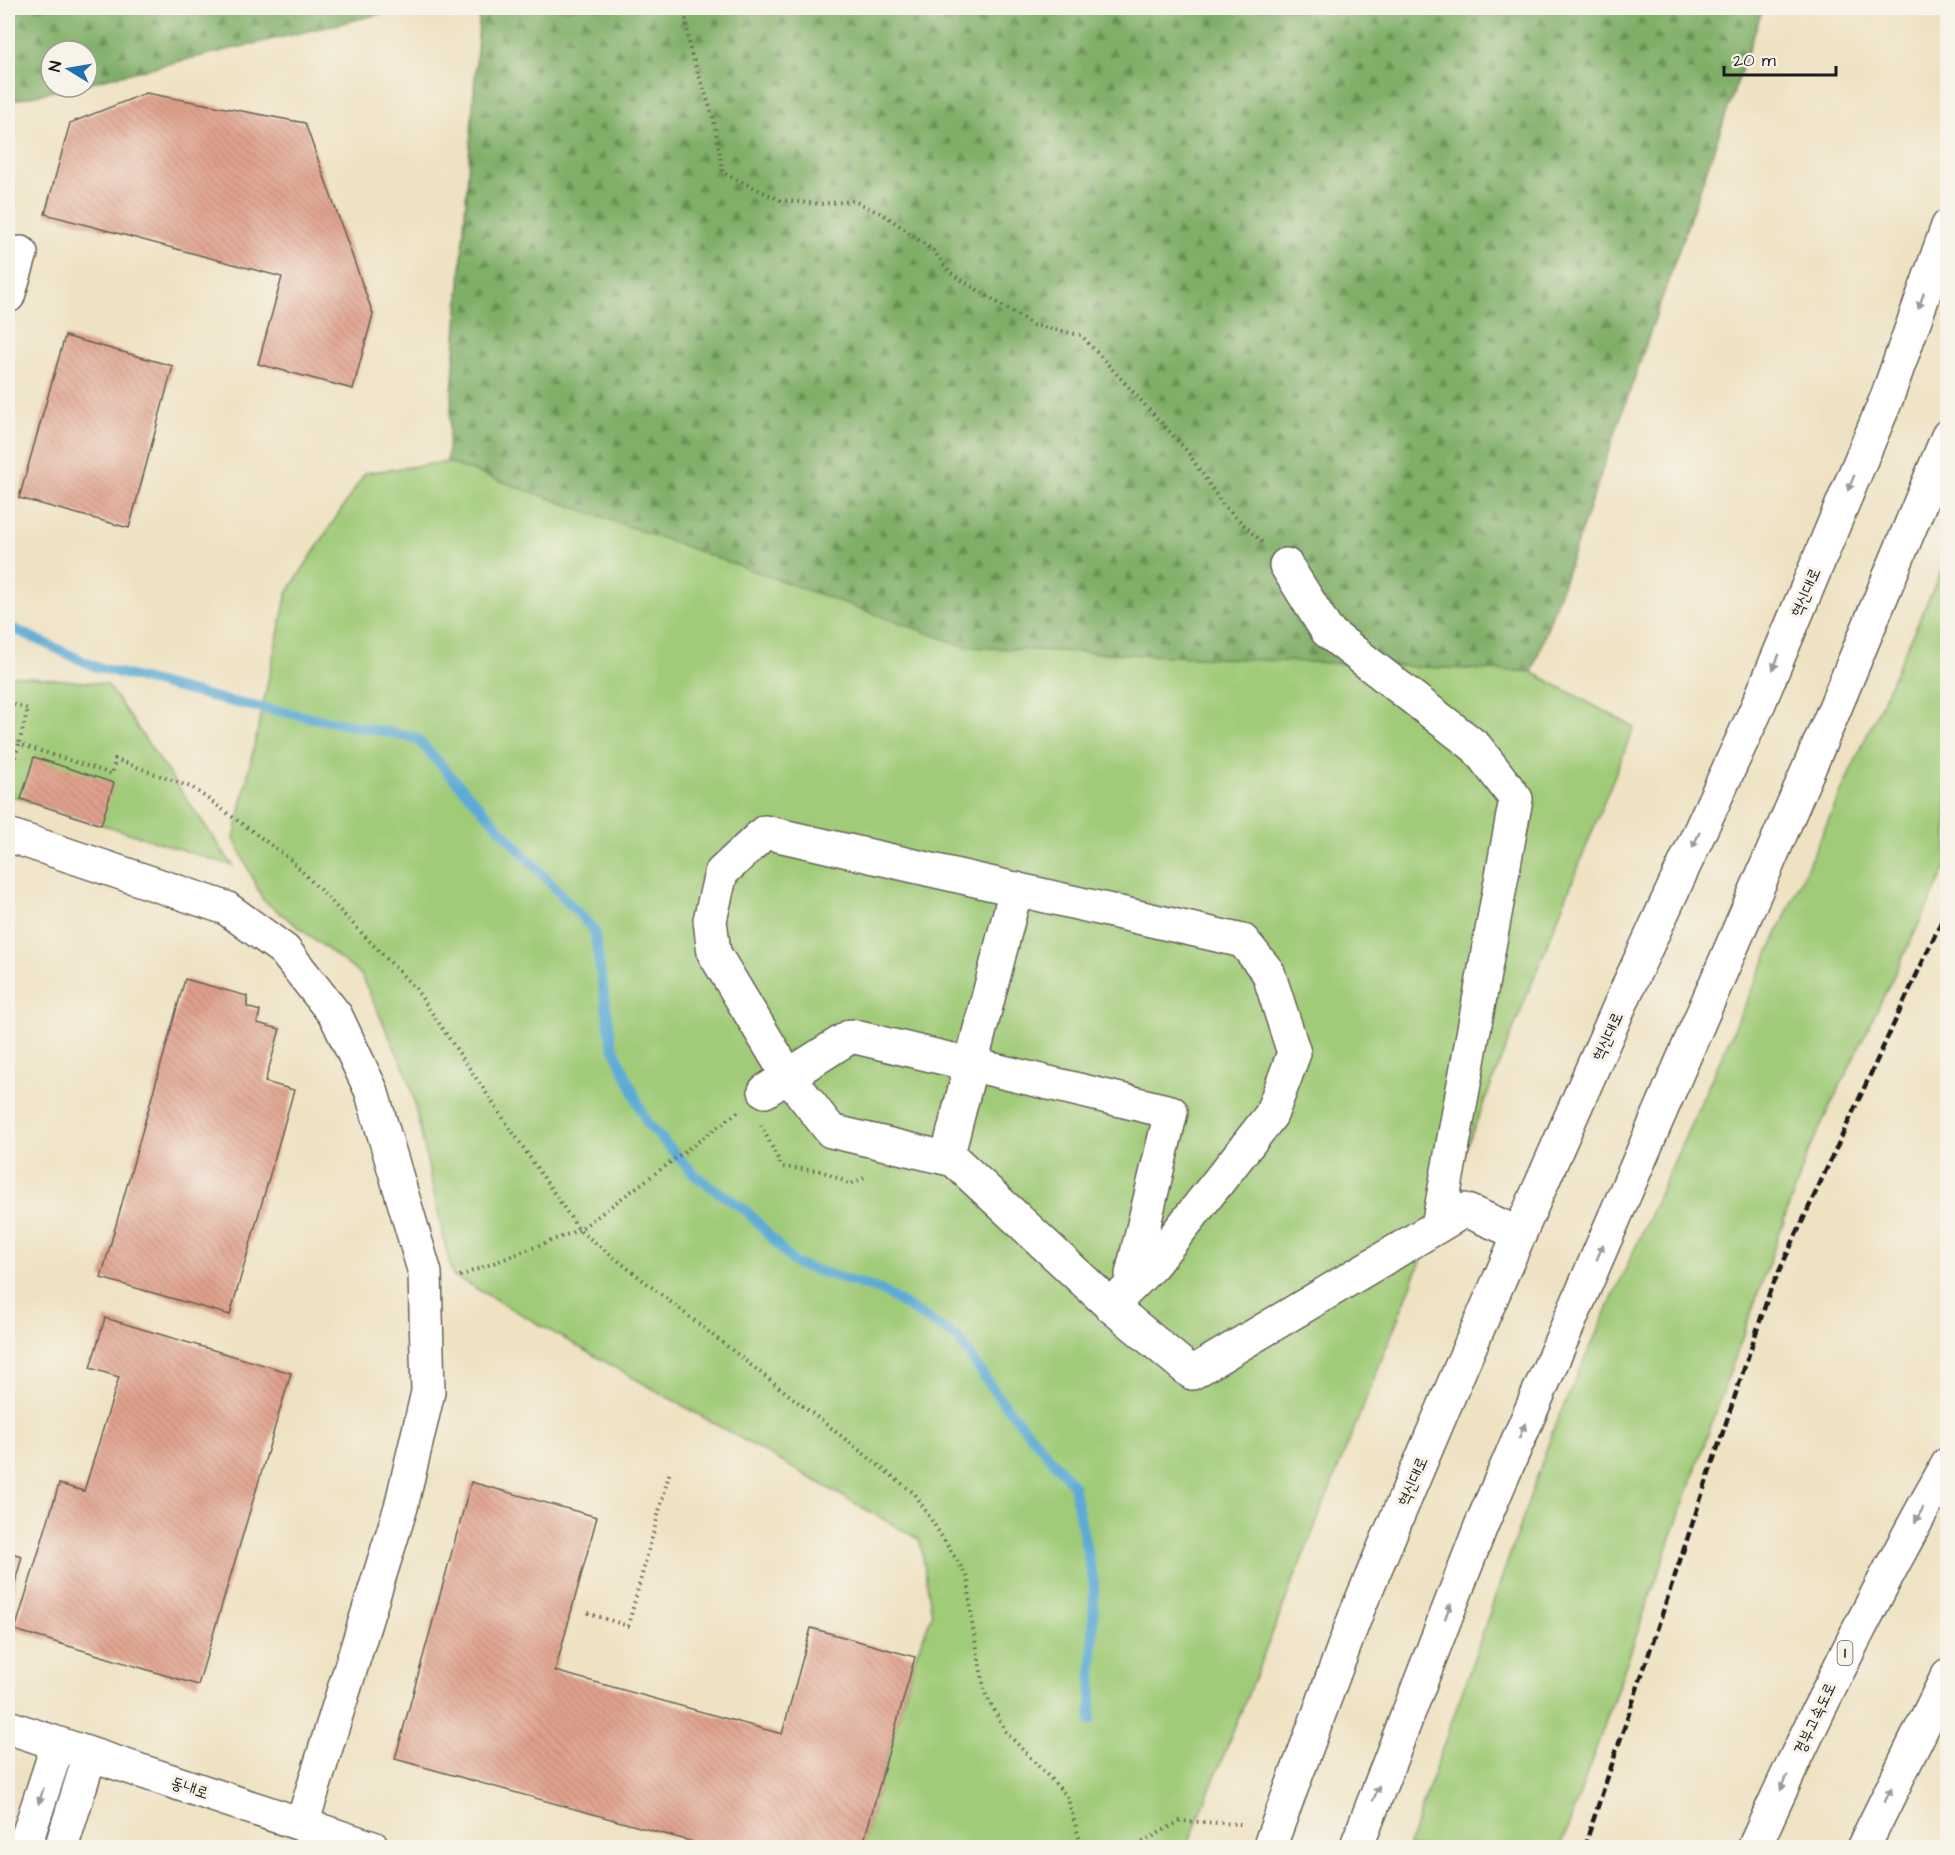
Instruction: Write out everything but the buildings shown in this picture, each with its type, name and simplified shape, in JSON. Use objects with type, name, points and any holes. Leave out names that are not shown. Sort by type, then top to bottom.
[{"type":"main road","name":"혁신대로","points":[[1273,1836],[1358,1609],[1632,978],[1756,710],[1886,400],[1947,226]]},
{"type":"main road","points":[[8,296],[21,253]]},
{"type":"main road","points":[[1356,1848],[1481,1526],[1832,715],[1947,436]]},
{"type":"main road","points":[[1286,565],[1326,631],[1476,747],[1516,799],[1438,1227]]},
{"type":"main road","points":[[1122,1295],[1153,1264],[1271,1115],[1294,1053],[1268,972],[1243,941],[765,832],[721,873],[710,920],[714,953],[776,1084],[831,1131],[954,1160],[1122,1295],[1192,1373],[1465,1210],[1520,1233]]},
{"type":"main road","points":[[8,835],[226,908],[284,950],[336,1016],[371,1090],[425,1273],[429,1392],[401,1507],[302,1824]]},
{"type":"main road","points":[[947,1158],[1016,889]]},
{"type":"main road","points":[[776,1084],[850,1036],[1171,1112],[1132,1274],[1122,1295]]},
{"type":"main road","name":"경부고속도로","points":[[1754,1848],[1841,1662],[1904,1540],[1947,1464]]},
{"type":"main road","points":[[1863,1848],[1947,1675]]},
{"type":"main road","name":"동내로","points":[[8,1727],[373,1848]]},
{"type":"main road","points":[[24,1848],[58,1744]]},
{"type":"main road","points":[[61,1848],[90,1755]]},
{"type":"path","points":[[680,8],[686,20],[690,50],[713,116],[723,173],[780,200],[819,204],[854,201],[886,216],[934,250],[949,272],[1033,325],[1081,335],[1187,451],[1223,505],[1286,565]]},
{"type":"path","points":[[8,703],[28,709],[8,780]]},
{"type":"path","points":[[19,744],[112,774],[115,759],[193,788],[290,859],[415,988],[579,1230],[915,1494],[968,1578],[972,1623],[985,1693],[1006,1732],[1067,1796],[1082,1848]]},
{"type":"path","points":[[426,1289],[579,1230],[776,1084]]},
{"type":"path","points":[[588,1613],[628,1626],[670,1471]]},
{"type":"path","points":[[1132,1848],[1180,1821],[1273,1836]]},
{"type":"green space","points":[[8,8],[406,8],[99,80],[99,39],[39,39],[39,94],[8,100]]},
{"type":"green space","points":[[480,8],[1763,8],[1532,672],[967,647],[447,462]]},
{"type":"green space","points":[[447,462],[967,647],[1532,672],[1634,727],[1187,1847],[862,1847],[915,1657],[932,1615],[920,1540],[452,1275],[409,1079],[361,975],[263,900],[234,839],[287,593],[365,473]]},
{"type":"green space","points":[[1947,558],[1947,866],[1809,1150],[1561,1847],[1408,1847],[1555,1425]]},
{"type":"green space","points":[[8,675],[107,684],[233,866],[8,795]]},
{"type":"waterway","points":[[8,626],[96,667],[232,702],[416,738],[594,930],[612,1044],[647,1123],[697,1177],[747,1211],[795,1264],[881,1290],[958,1338],[997,1395],[1073,1485],[1094,1584],[1091,1721]]},
{"type":"railway","points":[[1584,1848],[1770,1291],[1948,907]]}]
